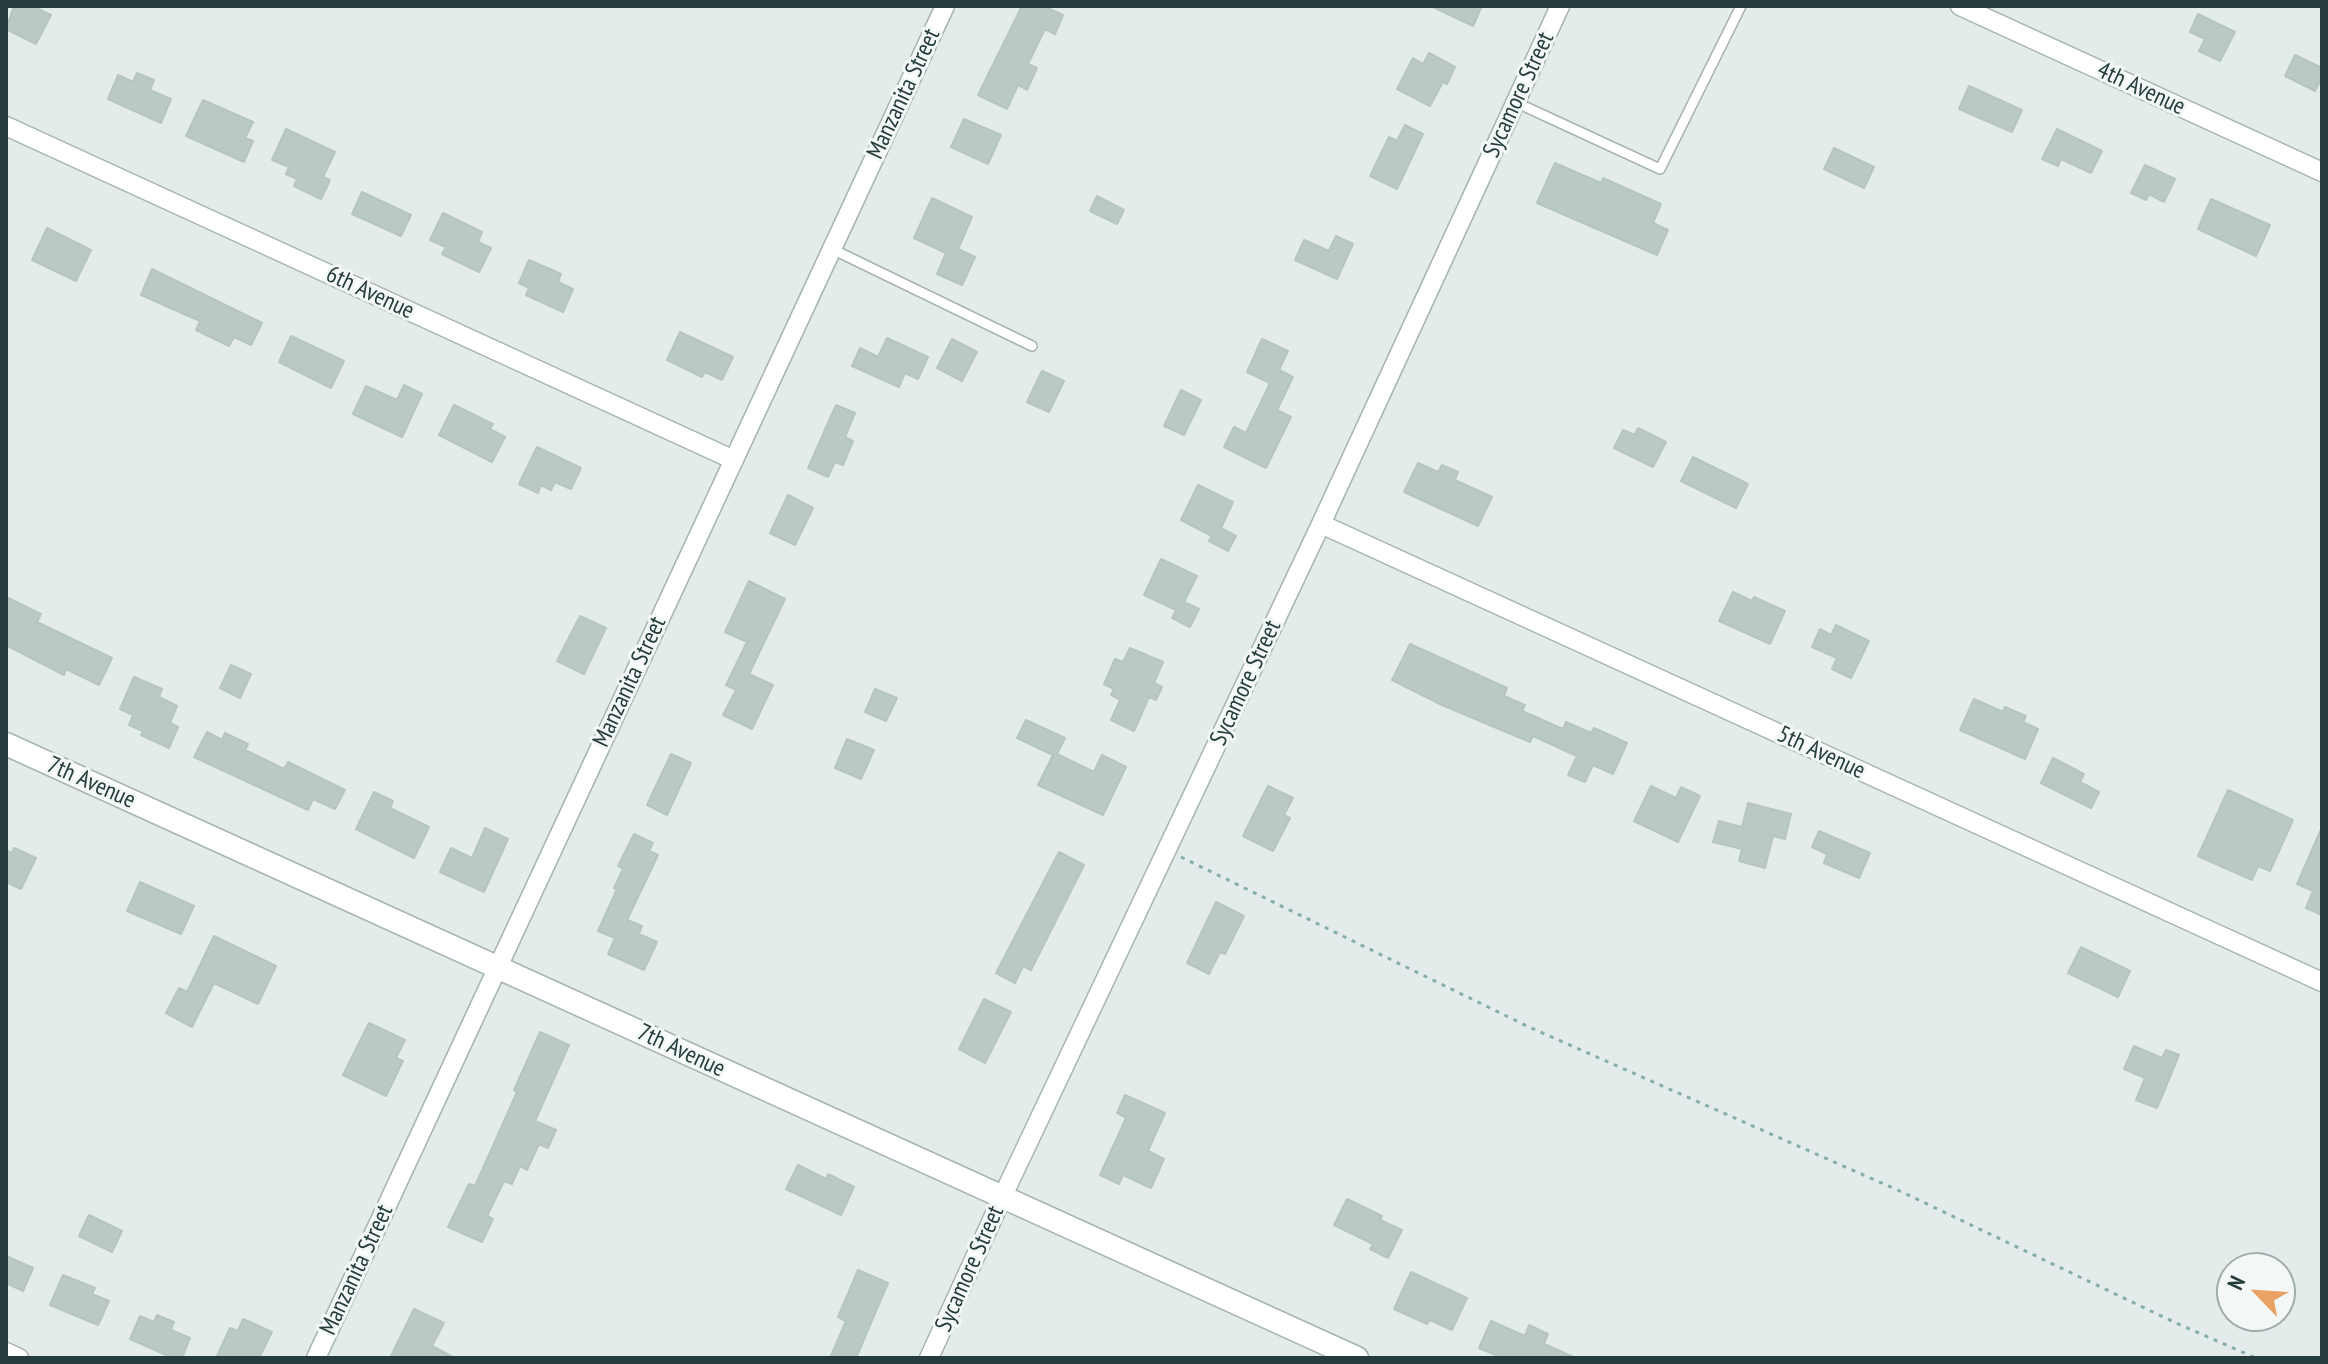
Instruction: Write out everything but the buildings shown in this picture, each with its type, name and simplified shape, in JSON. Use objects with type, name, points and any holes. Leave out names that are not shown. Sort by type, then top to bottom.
[{"type":"street","name":"Manzanita Street","points":[[316,1358],[945,6]]},
{"type":"street","name":"Sycamore Street","points":[[929,1358],[1002,1197],[1321,524],[1560,6]]},
{"type":"street","name":"4th Avenue","points":[[1960,6],[2322,172]]},
{"type":"street","name":"6th Avenue","points":[[6,126],[734,460]]},
{"type":"street","name":"5th Avenue","points":[[1321,524],[2322,982]]},
{"type":"street","name":"7th Avenue","points":[[6,744],[1357,1358]]},
{"type":"street","points":[[6,1352],[19,1358]]},
{"type":"lane","points":[[1515,102],[1660,169],[1741,6]]},
{"type":"lane","points":[[832,249],[1032,346]]},
{"type":"path","points":[[1167,850],[1529,1027],[1902,1192],[2256,1358]]}]
